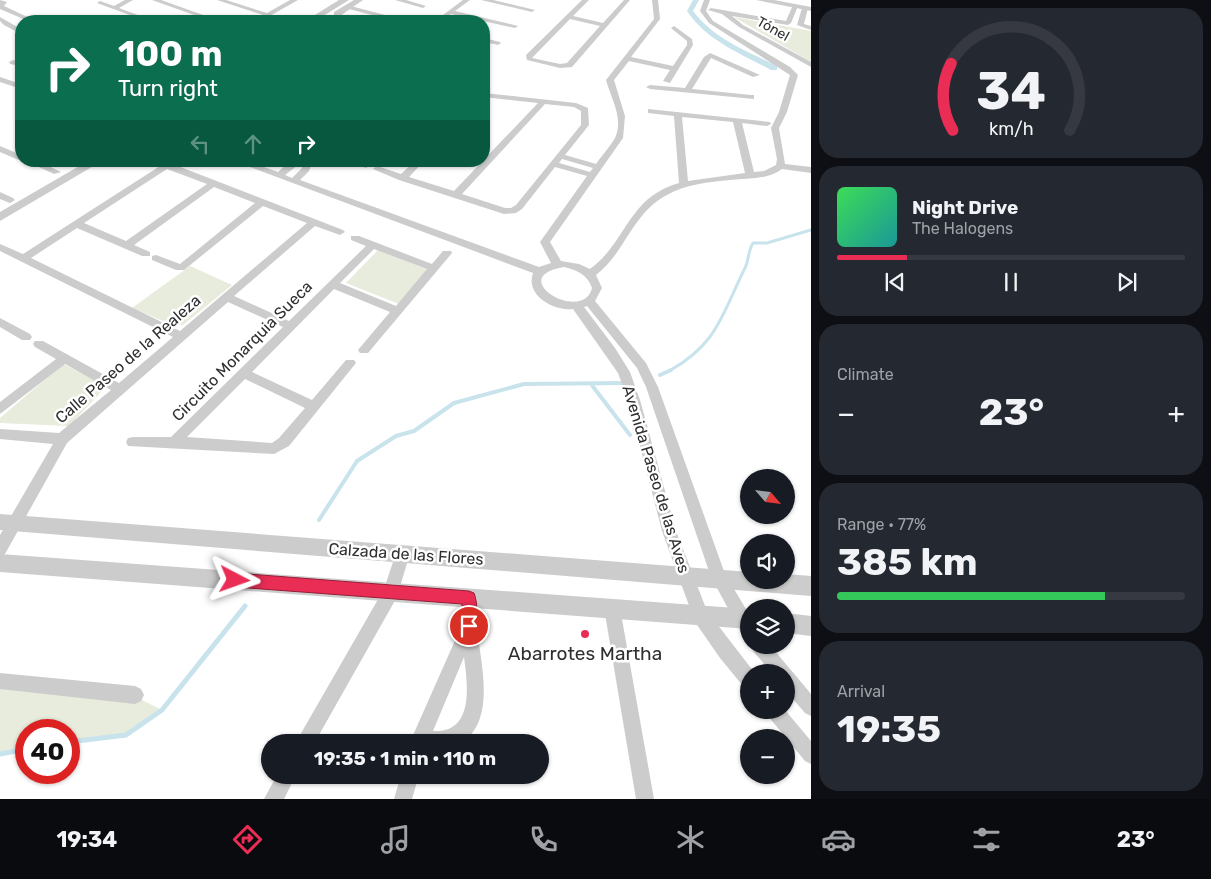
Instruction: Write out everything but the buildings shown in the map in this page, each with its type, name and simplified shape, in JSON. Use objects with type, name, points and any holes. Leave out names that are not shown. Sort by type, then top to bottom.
[{"type":"street","points":[[0,0],[4,2],[0,7],[19,15]]},
{"type":"street","points":[[114,8],[130,0]]},
{"type":"street","points":[[155,0],[199,15]]},
{"type":"street","points":[[220,0],[268,15],[293,1]]},
{"type":"street","points":[[284,0],[293,1]]},
{"type":"street","points":[[322,15],[359,0]]},
{"type":"street","points":[[398,0],[423,6]]},
{"type":"street","points":[[446,15],[467,0]]},
{"type":"street","points":[[484,0],[532,10]]},
{"type":"street","points":[[586,0],[528,56],[528,59],[560,66],[569,65],[627,0]]},
{"type":"street","points":[[655,0],[662,25],[690,40],[690,45],[672,68],[667,81],[687,90]]},
{"type":"street","points":[[590,274],[608,262],[638,213],[654,199],[684,185],[713,178],[750,176],[774,171],[780,166],[781,160],[775,128],[783,112],[794,75],[711,22],[703,11],[706,0]]},
{"type":"street","points":[[760,0],[808,8],[800,25],[811,28]]},
{"type":"street","points":[[96,2],[134,15]]},
{"type":"street","points":[[346,4],[384,15]]},
{"type":"street","points":[[332,15],[346,4]]},
{"type":"street","points":[[711,10],[788,23],[795,6]]},
{"type":"street","points":[[450,12],[464,15]]},
{"type":"street","name":"Tónel","points":[[725,12],[741,26],[811,65]]},
{"type":"street","points":[[569,17],[605,24]]},
{"type":"street","points":[[0,18],[15,29]]},
{"type":"street","points":[[490,21],[514,26]]},
{"type":"street","points":[[556,264],[545,242],[619,138],[623,128],[624,118],[612,92],[610,80],[626,58],[662,25]]},
{"type":"street","points":[[490,41],[498,43]]},
{"type":"street","points":[[650,87],[687,90],[754,86],[710,56],[706,58],[687,90]]},
{"type":"street","points":[[626,58],[672,68]]},
{"type":"street","points":[[0,80],[15,85]]},
{"type":"street","points":[[377,169],[504,211],[513,211],[519,207],[585,125],[585,110],[576,105],[490,95]]},
{"type":"street","points":[[490,159],[544,102]]},
{"type":"street","points":[[650,111],[767,124]]},
{"type":"street","points":[[678,114],[684,185]]},
{"type":"street","points":[[737,121],[750,176]]},
{"type":"street","points":[[0,149],[15,155]]},
{"type":"street","points":[[560,156],[598,167]]},
{"type":"street","points":[[553,164],[592,175]]},
{"type":"street","points":[[780,166],[811,170]]},
{"type":"street","points":[[45,167],[57,172]]},
{"type":"street","points":[[3,200],[66,167]]},
{"type":"street","points":[[0,217],[87,167]]},
{"type":"street","points":[[24,258],[165,167]]},
{"type":"street","points":[[170,167],[340,232]]},
{"type":"street","points":[[254,167],[539,271],[556,264],[578,267],[590,274],[597,288],[596,293],[589,301],[576,305],[553,302],[541,295],[535,285],[539,271]]},
{"type":"street","points":[[279,176],[289,167]]},
{"type":"street","points":[[294,181],[307,167]]},
{"type":"street","points":[[402,178],[414,167]]},
{"type":"street","points":[[456,195],[482,167]]},
{"type":"street","points":[[126,246],[214,184]]},
{"type":"street","points":[[77,224],[175,266],[184,266],[262,202]]},
{"type":"street","name":"Calle Paseo de la Realeza","points":[[0,549],[7,522],[62,439],[313,222]]},
{"type":"street","points":[[355,238],[434,268]]},
{"type":"street","name":"Circuito Monarquia Sueca","points":[[174,442],[372,245]]},
{"type":"street","points":[[0,247],[181,336]]},
{"type":"street","points":[[364,350],[447,254]]},
{"type":"street","name":"Circuito Monarquia Sueca","points":[[334,284],[398,311]]},
{"type":"street","points":[[227,297],[291,326]]},
{"type":"street","name":"Avenida Paseo de las Aves","points":[[589,301],[642,366],[652,387],[657,406],[719,578],[740,612]]},
{"type":"street","name":"Avenida Paseo de las Aves","points":[[576,305],[611,350],[624,372],[636,405],[669,531],[684,575],[701,616],[740,669]]},
{"type":"street","points":[[3,328],[26,337]]},
{"type":"street","points":[[39,344],[120,389]]},
{"type":"street","points":[[0,408],[65,358]]},
{"type":"street","points":[[133,442],[174,442],[274,449],[284,442],[350,363]]},
{"type":"street","points":[[244,373],[314,406]]},
{"type":"street","points":[[636,405],[657,406]]},
{"type":"street","points":[[0,434],[62,439]]},
{"type":"street","name":"Calzada de las Flores","points":[[7,522],[811,586]]},
{"type":"street","points":[[310,734],[391,592],[403,554]]},
{"type":"street","points":[[0,562],[612,608],[740,621]]},
{"type":"street","points":[[458,734],[463,731],[472,714],[475,692],[469,626],[469,598]]},
{"type":"street","points":[[612,608],[645,799]]},
{"type":"street","points":[[795,624],[811,626]]},
{"type":"street","points":[[422,734],[469,626]]},
{"type":"street","points":[[767,654],[775,664]]},
{"type":"street","points":[[0,681],[135,695]]},
{"type":"street","points":[[795,689],[811,708]]},
{"type":"street","points":[[781,719],[811,755]]},
{"type":"street","points":[[273,799],[282,784]]},
{"type":"street","points":[[403,799],[407,784]]},
{"type":"green space","points":[[734,17],[811,31],[811,62]]},
{"type":"green space","points":[[378,250],[429,270],[399,304],[346,283]]},
{"type":"green space","points":[[190,266],[232,285],[183,325],[170,324],[132,308]]},
{"type":"green space","points":[[63,364],[107,386],[69,426],[0,423],[0,418]]},
{"type":"green space","points":[[0,685],[134,696],[162,710],[126,735],[80,741],[80,719],[15,719],[15,751],[0,754]]},
{"type":"waterway","points":[[696,0],[690,11],[706,30],[728,45],[774,68]]},
{"type":"waterway","points":[[670,371],[698,350],[717,327],[745,268],[753,243],[767,243],[811,230]]},
{"type":"waterway","points":[[660,375],[670,371]]},
{"type":"waterway","points":[[319,520],[357,461],[396,436],[414,431],[454,403],[524,384],[625,383]]},
{"type":"waterway","points":[[591,384],[630,435]]},
{"type":"waterway","points":[[80,741],[126,735],[162,710],[245,606]]},
{"type":"waterway","points":[[0,754],[15,751]]},
{"type":"place","name":"Abarrotes Martha","points":[[585,634]]},
{"type":"route","points":[[235,580],[469,598],[469,626]]}]
